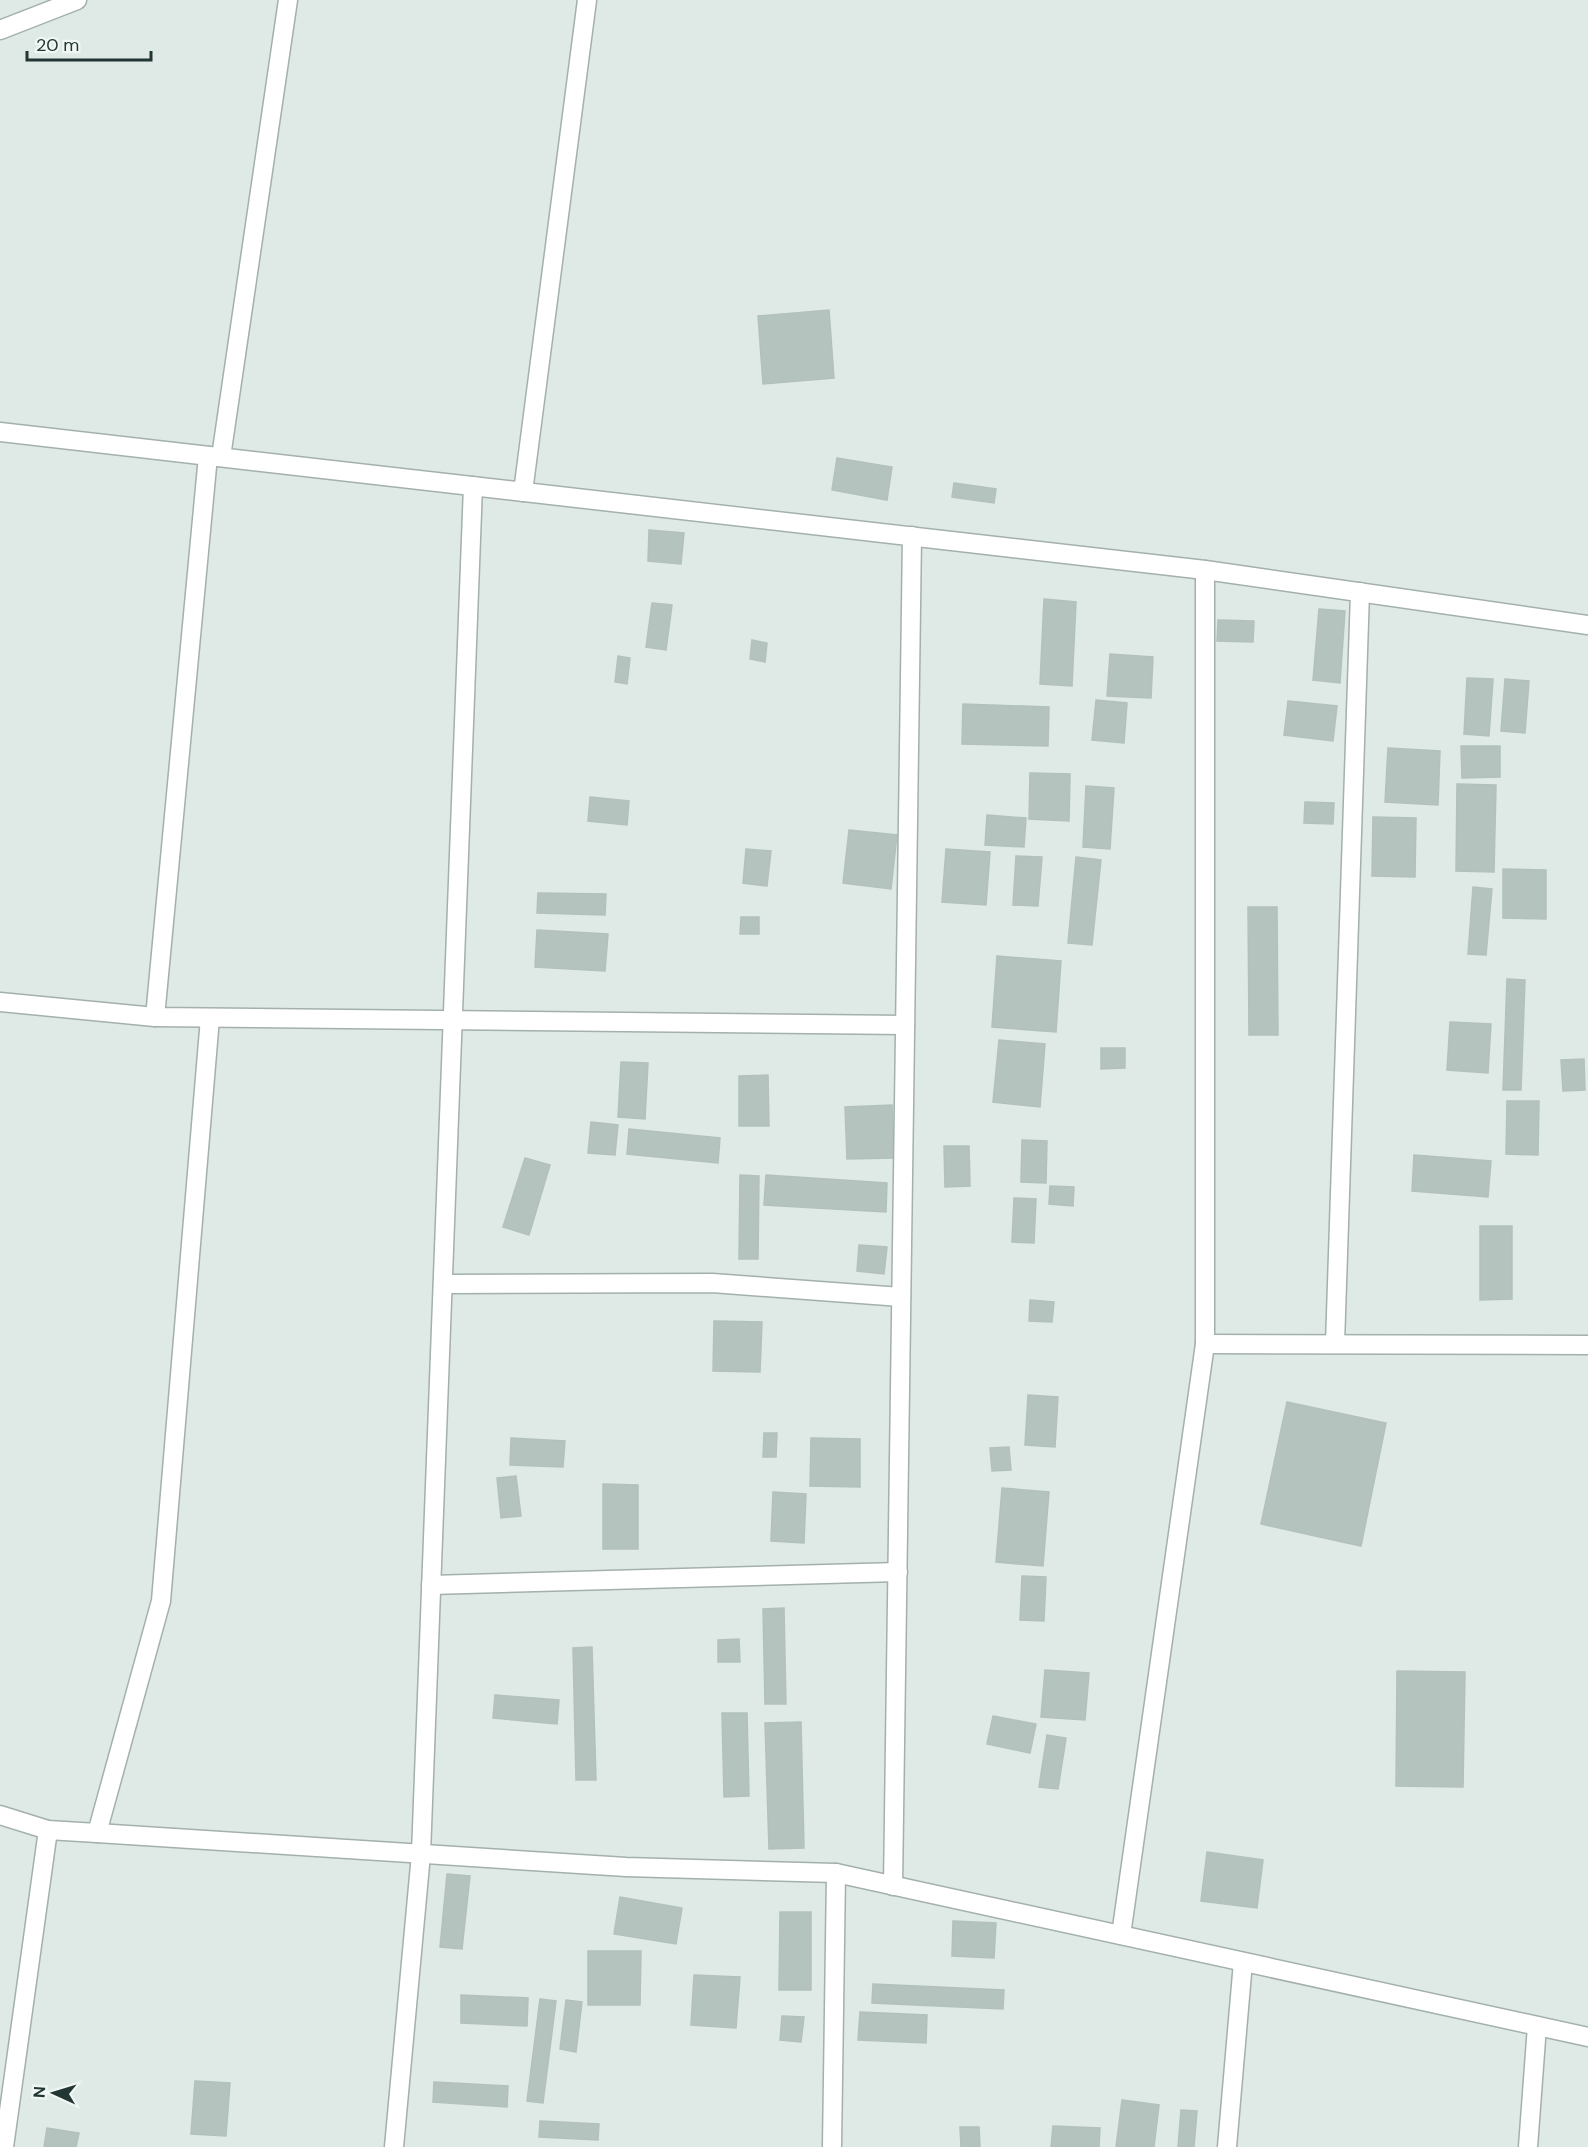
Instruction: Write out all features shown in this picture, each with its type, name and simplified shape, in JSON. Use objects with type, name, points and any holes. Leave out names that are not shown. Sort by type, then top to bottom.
[{"type":"street","points":[[0,30],[77,0]]},
{"type":"street","points":[[154,1017],[214,456],[288,0]]},
{"type":"street","points":[[524,492],[587,0]]},
{"type":"street","points":[[0,432],[1205,570],[1588,625]]},
{"type":"street","points":[[394,2147],[421,1854],[473,486]]},
{"type":"street","points":[[894,1886],[912,536]]},
{"type":"street","points":[[1121,1935],[1205,1344],[1205,570]]},
{"type":"street","points":[[1335,1344],[1360,592]]},
{"type":"street","points":[[0,1002],[154,1017],[905,1025]]},
{"type":"street","points":[[97,1833],[162,1601],[210,1018]]},
{"type":"street","points":[[443,1284],[712,1283],[901,1297]]},
{"type":"street","points":[[1205,1344],[1588,1345]]},
{"type":"street","points":[[431,1585],[898,1572]]},
{"type":"street","points":[[0,1815],[48,1830],[626,1867],[836,1873],[1588,2037]]},
{"type":"street","points":[[4,2147],[48,1830]]},
{"type":"street","points":[[832,2147],[836,1873]]},
{"type":"street","points":[[1227,2147],[1243,1962]]},
{"type":"street","points":[[1528,2147],[1537,2026]]},
{"type":"building","points":[[829,310],[834,378],[763,384],[758,316]]},
{"type":"building","points":[[837,458],[892,467],[887,500],[832,490]]},
{"type":"building","points":[[954,483],[996,489],[994,503],[952,497]]},
{"type":"building","points":[[649,530],[684,533],[681,564],[648,561]]},
{"type":"building","points":[[1044,599],[1076,602],[1072,686],[1040,684]]},
{"type":"building","points":[[652,603],[672,605],[666,650],[646,647]]},
{"type":"building","points":[[1319,609],[1345,611],[1340,683],[1313,680]]},
{"type":"building","points":[[1218,620],[1254,621],[1253,642],[1217,641]]},
{"type":"building","points":[[752,640],[767,643],[765,662],[750,659]]},
{"type":"building","points":[[1110,654],[1153,657],[1151,698],[1107,696]]},
{"type":"building","points":[[618,656],[630,658],[627,684],[615,682]]},
{"type":"building","points":[[1467,678],[1493,679],[1489,736],[1464,734]]},
{"type":"building","points":[[1505,679],[1529,681],[1525,733],[1501,731]]},
{"type":"building","points":[[1096,700],[1127,703],[1124,743],[1092,740]]},
{"type":"building","points":[[1288,701],[1337,706],[1333,741],[1284,735]]},
{"type":"building","points":[[963,704],[1049,707],[1048,746],[962,744]]},
{"type":"building","points":[[1461,746],[1500,746],[1500,777],[1462,778]]},
{"type":"building","points":[[1388,748],[1440,751],[1438,805],[1385,802]]},
{"type":"building","points":[[1030,773],[1070,774],[1069,821],[1029,819]]},
{"type":"building","points":[[1457,784],[1496,785],[1494,872],[1456,871]]},
{"type":"building","points":[[1086,786],[1114,788],[1110,849],[1083,847]]},
{"type":"building","points":[[590,797],[629,801],[627,825],[588,821]]},
{"type":"building","points":[[1305,802],[1334,803],[1333,824],[1304,823]]},
{"type":"building","points":[[987,815],[1026,818],[1024,847],[985,845]]},
{"type":"building","points":[[1373,817],[1416,818],[1415,877],[1372,876]]},
{"type":"building","points":[[849,830],[897,835],[891,889],[843,883]]},
{"type":"building","points":[[746,849],[771,851],[767,886],[743,883]]},
{"type":"building","points":[[946,849],[990,852],[986,905],[942,902]]},
{"type":"building","points":[[1016,856],[1042,857],[1038,906],[1013,905]]},
{"type":"building","points":[[1076,857],[1101,860],[1092,945],[1068,943]]},
{"type":"building","points":[[1503,869],[1546,870],[1546,919],[1503,918]]},
{"type":"building","points":[[1473,887],[1492,889],[1486,955],[1468,954]]},
{"type":"building","points":[[538,893],[606,894],[605,915],[537,913]]},
{"type":"building","points":[[1248,907],[1277,907],[1278,1035],[1249,1035]]},
{"type":"building","points":[[741,917],[759,917],[759,934],[740,934]]},
{"type":"building","points":[[537,930],[608,934],[605,971],[535,967]]},
{"type":"building","points":[[997,956],[1061,961],[1056,1032],[992,1027]]},
{"type":"building","points":[[1507,979],[1525,980],[1521,1090],[1503,1090]]},
{"type":"building","points":[[1450,1022],[1491,1024],[1488,1073],[1447,1070]]},
{"type":"building","points":[[999,1040],[1045,1044],[1040,1107],[993,1102]]},
{"type":"building","points":[[1101,1048],[1125,1048],[1125,1068],[1101,1069]]},
{"type":"building","points":[[1584,1059],[1585,1090],[1563,1091],[1561,1060]]},
{"type":"building","points":[[621,1062],[648,1063],[645,1119],[618,1117]]},
{"type":"building","points":[[768,1075],[769,1126],[739,1126],[739,1076]]},
{"type":"building","points":[[1507,1101],[1539,1101],[1538,1155],[1506,1154]]},
{"type":"building","points":[[892,1105],[894,1158],[847,1159],[845,1107]]},
{"type":"building","points":[[591,1122],[618,1125],[615,1155],[588,1153]]},
{"type":"building","points":[[629,1129],[720,1138],[718,1163],[627,1154]]},
{"type":"building","points":[[1022,1140],[1047,1141],[1046,1183],[1021,1182]]},
{"type":"building","points":[[944,1146],[969,1146],[970,1186],[945,1187]]},
{"type":"building","points":[[1414,1155],[1491,1161],[1488,1197],[1412,1191]]},
{"type":"building","points":[[525,1158],[550,1165],[529,1235],[503,1227]]},
{"type":"building","points":[[740,1175],[759,1176],[758,1259],[739,1259]]},
{"type":"building","points":[[766,1175],[887,1183],[886,1212],[764,1205]]},
{"type":"building","points":[[1050,1186],[1074,1187],[1073,1206],[1049,1204]]},
{"type":"building","points":[[1014,1198],[1036,1199],[1034,1243],[1012,1242]]},
{"type":"building","points":[[1480,1226],[1512,1226],[1512,1299],[1480,1300]]},
{"type":"building","points":[[859,1245],[887,1247],[884,1274],[857,1271]]},
{"type":"building","points":[[1030,1300],[1054,1302],[1052,1322],[1029,1321]]},
{"type":"building","points":[[714,1321],[762,1322],[760,1372],[713,1371]]},
{"type":"building","points":[[1028,1395],[1058,1397],[1055,1447],[1025,1445]]},
{"type":"building","points":[[1287,1402],[1386,1423],[1361,1546],[1261,1524]]},
{"type":"building","points":[[764,1433],[777,1433],[776,1457],[763,1457]]},
{"type":"building","points":[[511,1438],[565,1441],[563,1467],[510,1465]]},
{"type":"building","points":[[811,1438],[860,1439],[860,1487],[810,1486]]},
{"type":"building","points":[[1009,1447],[1011,1470],[992,1471],[990,1448]]},
{"type":"building","points":[[516,1476],[521,1516],[501,1518],[497,1478]]},
{"type":"building","points":[[603,1484],[638,1485],[638,1549],[603,1549]]},
{"type":"building","points":[[1002,1488],[1049,1492],[1043,1566],[996,1562]]},
{"type":"building","points":[[773,1492],[806,1494],[804,1543],[771,1541]]},
{"type":"building","points":[[1022,1576],[1046,1577],[1044,1621],[1020,1620]]},
{"type":"building","points":[[784,1608],[786,1704],[765,1704],[763,1609]]},
{"type":"building","points":[[739,1639],[740,1662],[718,1662],[718,1640]]},
{"type":"building","points":[[592,1647],[596,1780],[576,1780],[573,1648]]},
{"type":"building","points":[[1045,1670],[1089,1673],[1085,1720],[1041,1717]]},
{"type":"building","points":[[1397,1671],[1465,1672],[1463,1787],[1396,1786]]},
{"type":"building","points":[[495,1695],[559,1700],[557,1724],[493,1718]]},
{"type":"building","points":[[722,1713],[747,1713],[749,1796],[724,1797]]},
{"type":"building","points":[[993,1716],[1036,1724],[1030,1753],[987,1744]]},
{"type":"building","points":[[801,1722],[804,1848],[769,1849],[765,1723]]},
{"type":"building","points":[[1047,1735],[1066,1738],[1058,1789],[1039,1787]]},
{"type":"building","points":[[1207,1852],[1263,1860],[1257,1908],[1201,1901]]},
{"type":"building","points":[[447,1874],[470,1876],[462,1949],[440,1947]]},
{"type":"building","points":[[620,1897],[682,1908],[676,1944],[614,1934]]},
{"type":"building","points":[[780,1912],[811,1912],[811,1990],[779,1990]]},
{"type":"building","points":[[953,1921],[996,1923],[994,1958],[952,1956]]},
{"type":"building","points":[[588,1951],[641,1951],[640,2005],[588,2005]]},
{"type":"building","points":[[694,1975],[740,1977],[736,2028],[691,2025]]},
{"type":"building","points":[[873,1984],[1004,1990],[1003,2009],[872,2003]]},
{"type":"building","points":[[461,1995],[528,1998],[527,2026],[461,2023]]},
{"type":"building","points":[[540,1999],[556,2001],[543,2103],[527,2101]]},
{"type":"building","points":[[566,2000],[582,2002],[576,2052],[560,2049]]},
{"type":"building","points":[[860,2012],[927,2015],[926,2043],[858,2040]]},
{"type":"building","points":[[782,2016],[804,2017],[801,2042],[780,2040]]},
{"type":"building","points":[[195,2081],[230,2083],[226,2136],[191,2134]]},
{"type":"building","points":[[434,2082],[508,2086],[507,2107],[433,2102]]},
{"type":"building","points":[[1122,2100],[1159,2105],[1154,2147],[1116,2147]]},
{"type":"building","points":[[1181,2110],[1197,2111],[1194,2147],[1178,2147]]},
{"type":"building","points":[[540,2121],[599,2124],[598,2140],[539,2137]]},
{"type":"building","points":[[1053,2126],[1100,2128],[1099,2147],[1051,2147]]},
{"type":"building","points":[[960,2127],[979,2127],[980,2147],[961,2147]]},
{"type":"building","points":[[47,2128],[79,2133],[76,2147],[44,2147]]}]
